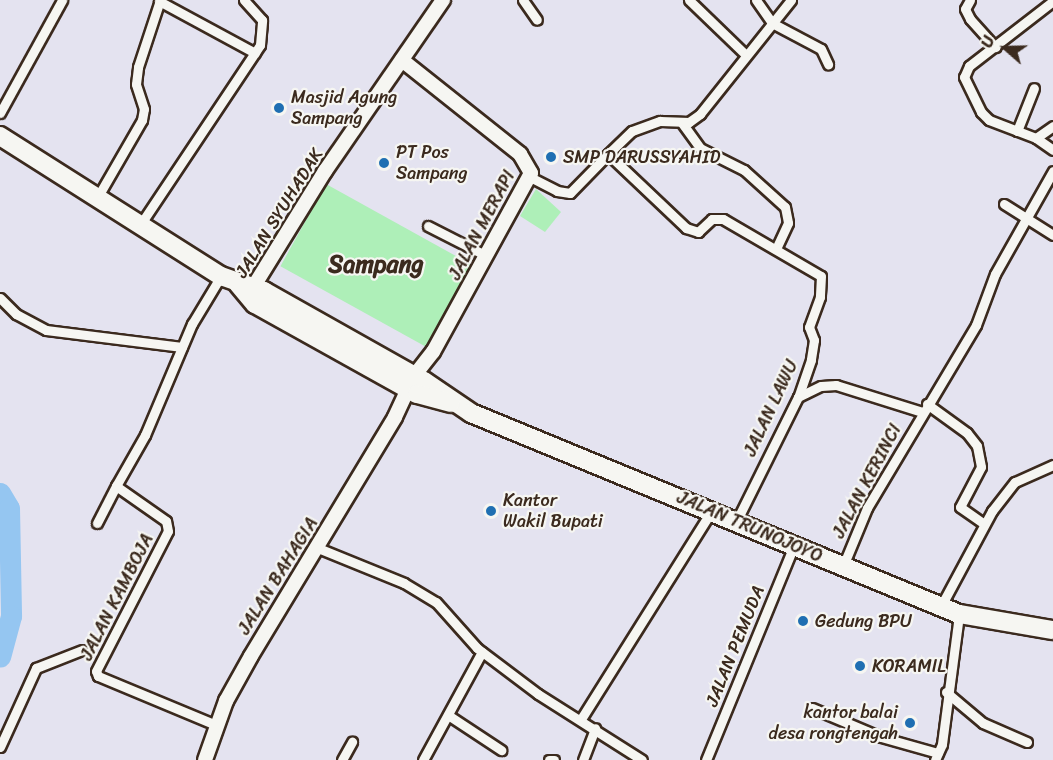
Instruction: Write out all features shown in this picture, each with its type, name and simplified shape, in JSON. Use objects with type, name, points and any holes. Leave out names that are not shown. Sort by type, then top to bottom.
[{"type":"highway","name":"JALAN TRUNOJOYO","points":[[0,136],[221,276],[246,289],[255,304],[452,403],[959,614],[1053,630]]},
{"type":"street","points":[[0,113],[62,0]]},
{"type":"street","points":[[97,198],[142,120],[144,109],[136,84],[138,67],[159,0],[255,53]]},
{"type":"street","points":[[140,225],[255,53],[264,28],[262,20],[244,0]]},
{"type":"street","name":"JALAN SYUHADAK","points":[[246,289],[443,0]]},
{"type":"street","points":[[523,0],[537,20]]},
{"type":"street","points":[[690,0],[746,55]]},
{"type":"street","points":[[756,0],[771,23],[821,49],[828,64]]},
{"type":"street","points":[[530,177],[557,191],[570,193],[632,131],[649,124],[682,123],[700,114],[791,0]]},
{"type":"street","points":[[970,0],[965,9],[970,19],[995,47]]},
{"type":"street","points":[[1053,1],[969,66],[964,77],[981,112],[989,120],[1036,138],[1053,150]]},
{"type":"street","name":"JALAN MERAPI","points":[[402,60],[520,154],[530,167],[530,177],[415,385]]},
{"type":"street","points":[[1017,131],[1034,88]]},
{"type":"street","points":[[682,123],[700,148],[744,170],[785,207],[788,223],[776,249]]},
{"type":"street","points":[[1036,138],[1053,126]]},
{"type":"street","name":"JALAN LAWU","points":[[608,154],[686,228],[698,232],[718,218],[814,269],[823,283],[809,327],[814,340],[811,360],[798,397],[737,520]]},
{"type":"street","name":"JALAN KERINCI","points":[[843,566],[867,508],[976,325],[995,274],[1053,171]]},
{"type":"street","points":[[1004,204],[1027,216],[1053,235]]},
{"type":"street","points":[[428,226],[487,256]]},
{"type":"street","points":[[97,523],[145,435],[182,347],[221,276]]},
{"type":"street","points":[[0,298],[28,322],[46,330],[182,347]]},
{"type":"street","name":"JALAN BAHAGIA","points":[[205,760],[216,725],[251,656],[415,385]]},
{"type":"street","points":[[798,397],[821,386],[836,385],[925,408],[967,433],[977,446],[981,467],[960,507],[984,524]]},
{"type":"street","points":[[940,606],[984,524],[1016,482],[1053,465]]},
{"type":"street","name":"JALAN KAMBOJA","points":[[116,486],[166,521],[168,531],[97,664],[96,674],[216,725]]},
{"type":"street","points":[[581,719],[712,510]]},
{"type":"street","name":"JALAN PEMUDA","points":[[706,760],[794,545]]},
{"type":"street","points":[[318,548],[404,583],[436,602],[479,650],[538,694],[581,719],[642,760]]},
{"type":"street","points":[[812,708],[881,737],[937,757],[959,614]]},
{"type":"street","points":[[0,747],[36,668],[82,650]]},
{"type":"street","points":[[423,760],[448,715],[479,650]]},
{"type":"street","points":[[946,692],[983,723],[1027,742]]},
{"type":"street","points":[[448,715],[501,750]]},
{"type":"street","points":[[583,760],[595,728]]},
{"type":"street","points":[[342,760],[352,742]]},
{"type":"street","points":[[549,760],[554,760]]},
{"type":"green space","points":[[326,184],[476,267],[431,350],[280,266]]},
{"type":"green space","points":[[536,189],[561,212],[545,232],[520,216]]},
{"type":"waterway","points":[[0,493],[9,508],[11,616],[0,657]]},
{"type":"place","name":"Masjid Agung Sampang","points":[[279,108]]},
{"type":"place","name":"SMP DARUSSYAHID","points":[[551,157]]},
{"type":"place","name":"PT Pos Sampang","points":[[384,163]]},
{"type":"place","name":"Kantor Wakil Bupati","points":[[491,511]]},
{"type":"place","name":"Gedung BPU","points":[[803,621]]},
{"type":"place","name":"KORAMIL","points":[[860,666]]},
{"type":"place","name":"kantor balai desa rongtengah","points":[[910,723]]},
{"type":"district","name":"Sampang","points":[[376,265]]}]
